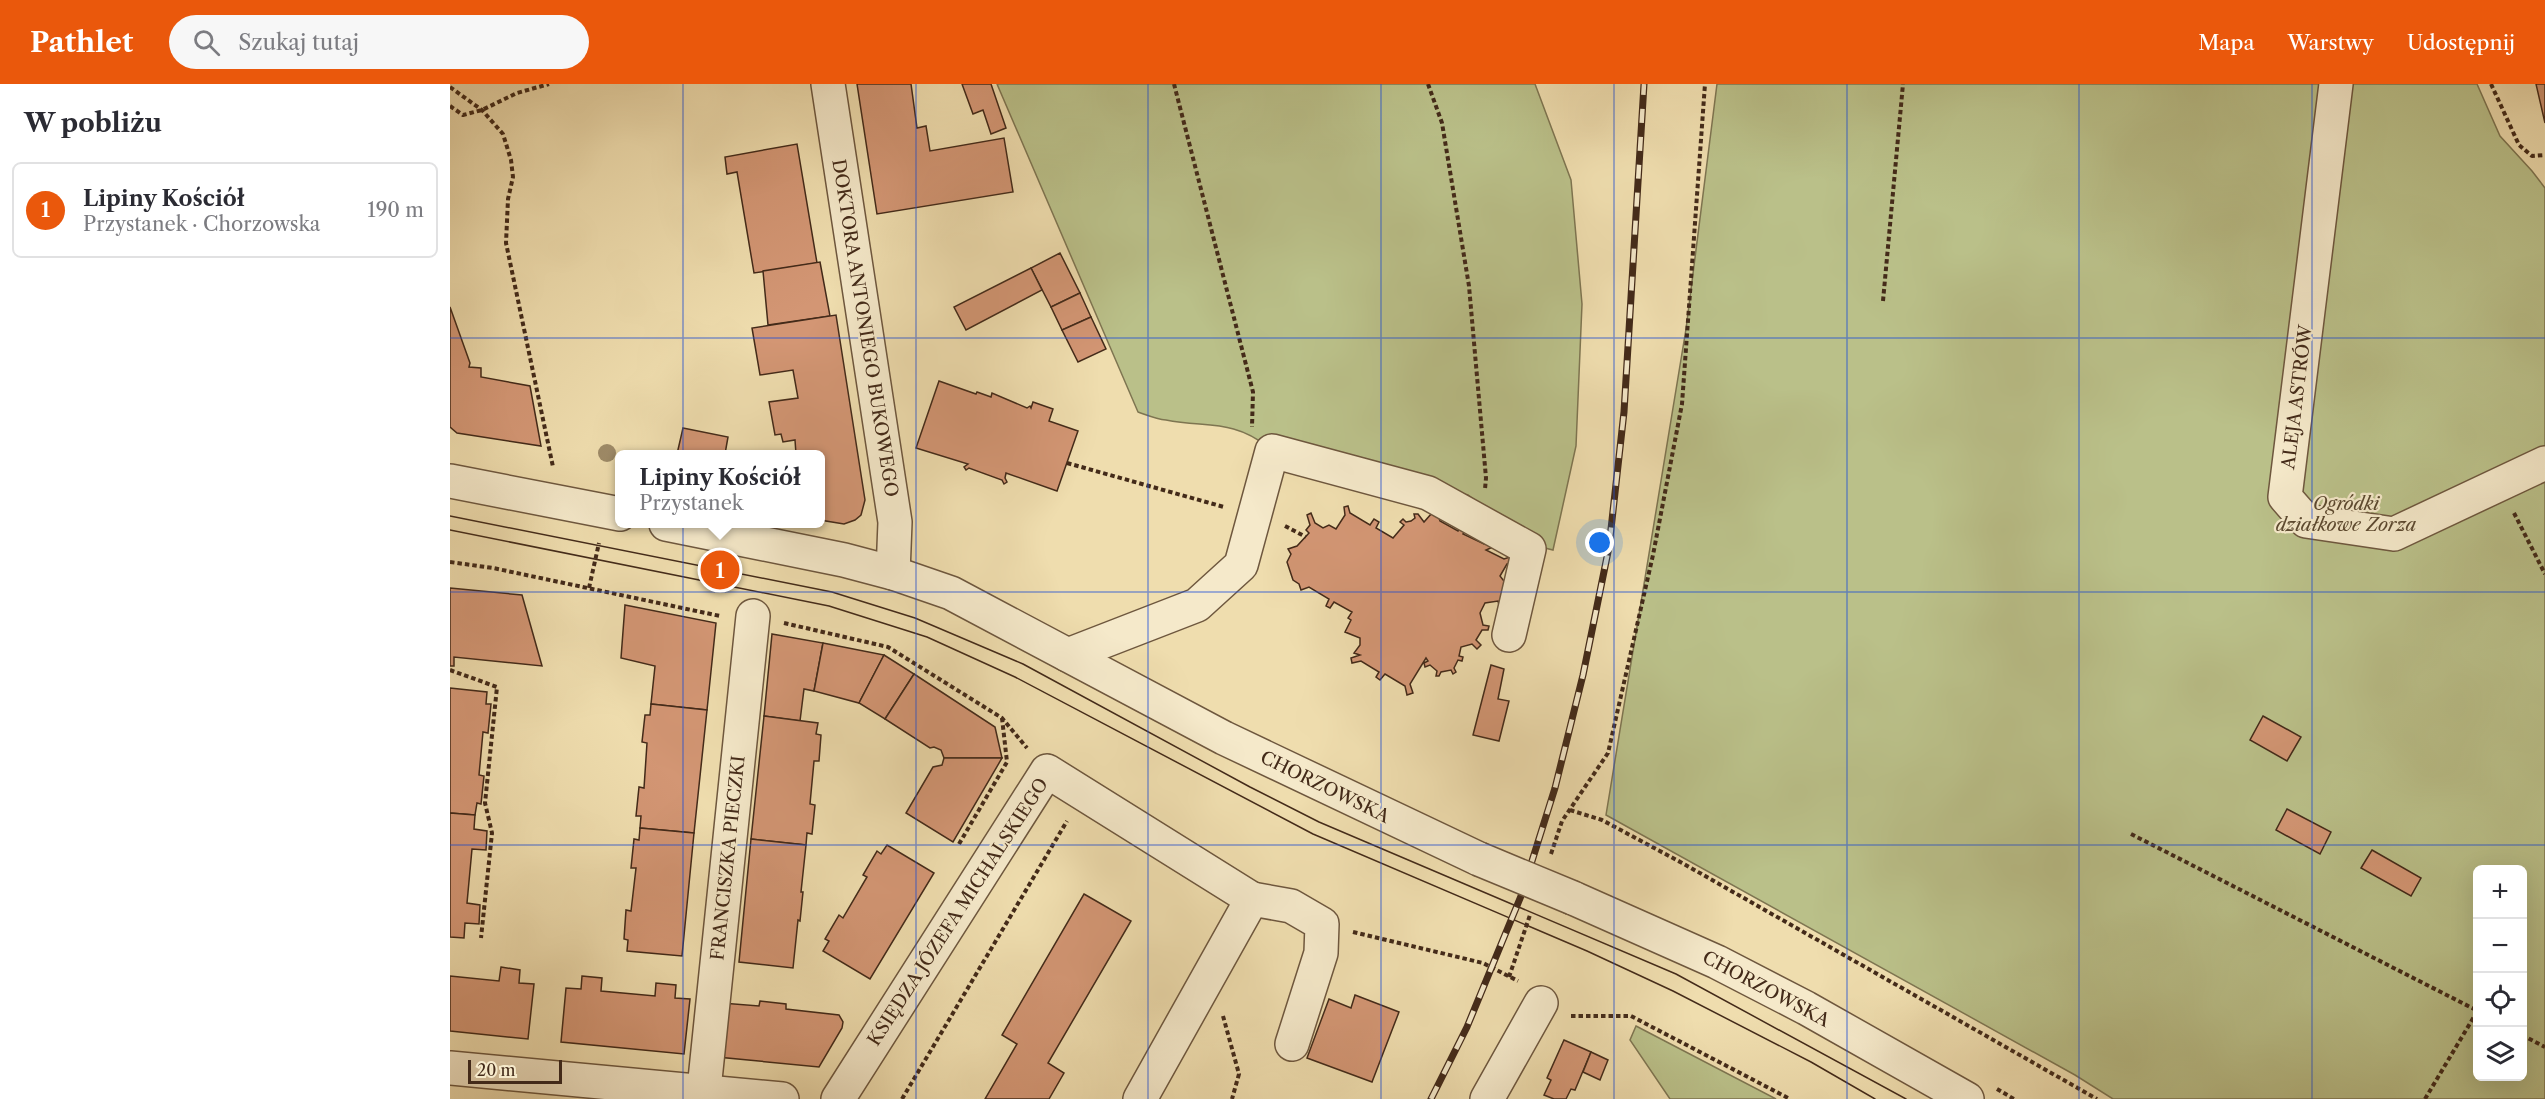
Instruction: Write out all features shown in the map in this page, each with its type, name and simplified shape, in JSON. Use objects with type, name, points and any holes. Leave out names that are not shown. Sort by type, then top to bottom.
[{"type":"street","name":"DOKTORA ANTONIEGO BUKOWEGO","points":[[828,84],[895,522],[893,573]]},
{"type":"street","name":"ALEJA ASTRÓW","points":[[2336,84],[2285,497],[2306,520],[2394,534],[2545,463]]},
{"type":"street","points":[[1068,655],[1197,605],[1241,566],[1272,451],[1428,493],[1530,549],[1509,635]]},
{"type":"street","points":[[450,481],[615,513]]},
{"type":"street","name":"CHORZOWSKA","points":[[686,528],[844,560],[893,573],[951,593],[1296,774],[1479,859],[1717,962],[1806,1008],[1967,1099]]},
{"type":"street","name":"FRANCISZKA PIECZKI","points":[[703,1096],[753,616]]},
{"type":"street","name":"KSIĘDZA JÓZEFA MICHALSKIEGO","points":[[838,1099],[1047,771],[1252,899]]},
{"type":"street","points":[[1145,1091],[1252,899],[1291,906],[1322,924],[1321,953],[1292,1044]]},
{"type":"street","points":[[1487,1099],[1541,1002]]},
{"type":"street","points":[[450,1068],[703,1096],[782,1099]]},
{"type":"path","points":[[450,106],[464,114],[482,110],[517,93],[549,84]]},
{"type":"path","points":[[1174,84],[1253,392],[1252,434],[1272,451]]},
{"type":"path","points":[[1428,84],[1442,123],[1469,286],[1486,478],[1481,521]]},
{"type":"path","points":[[1562,821],[1608,753],[1653,555],[1682,404],[1705,84]]},
{"type":"path","points":[[1883,301],[1903,84]]},
{"type":"path","points":[[2491,84],[2519,145],[2532,156],[2545,154]]},
{"type":"path","points":[[450,87],[482,110],[503,134],[511,160],[513,177],[508,199],[506,243],[553,467]]},
{"type":"path","points":[[1067,463],[1280,523],[1306,537]]},
{"type":"path","points":[[2500,485],[2545,574]]},
{"type":"path","points":[[450,562],[493,568],[723,616],[753,616],[888,647],[1002,718],[1047,771]]},
{"type":"path","points":[[450,670],[496,687],[485,803],[492,833],[481,938]]},
{"type":"path","points":[[953,853],[1007,762],[1002,718]]},
{"type":"path","points":[[902,1099],[1083,794]]},
{"type":"path","points":[[1570,810],[1602,820],[1684,864],[2097,1099]]},
{"type":"path","points":[[2131,834],[2473,1008]]},
{"type":"path","points":[[1211,972],[1239,1074],[1232,1099]]},
{"type":"path","points":[[2425,1099],[2473,1017]]},
{"type":"path","points":[[2527,1037],[2545,1047]]},
{"type":"green space","points":[[997,84],[1535,84],[1571,180],[1582,304],[1576,446],[1553,550],[1533,545],[1468,495],[1268,447],[1255,438],[1231,428],[1162,419],[1138,412]]},
{"type":"green space","name":"Ogródki działkowe Zorza","points":[[1717,84],[2477,84],[2500,136],[2545,188],[2545,1099],[2113,1099],[2075,1075],[1606,815],[1686,329]]},
{"type":"green space","points":[[1636,1026],[1776,1099],[1670,1099],[1630,1040]]},
{"type":"building","points":[[857,84],[911,84],[917,128],[926,126],[930,151],[1004,138],[1013,192],[877,214]]},
{"type":"building","points":[[962,84],[991,84],[1006,128],[991,134],[983,110],[973,114]]},
{"type":"building","points":[[2536,84],[2545,84],[2545,123]]},
{"type":"building","points":[[797,144],[817,263],[754,273],[737,172],[727,174],[725,157]]},
{"type":"building","points":[[1060,253],[1080,293],[1051,307],[1031,268]]},
{"type":"building","points":[[820,262],[830,316],[768,325],[763,271]]},
{"type":"building","points":[[1031,268],[1042,290],[966,330],[954,307]]},
{"type":"building","points":[[1080,293],[1091,317],[1062,330],[1051,307]]},
{"type":"building","points":[[450,307],[470,363],[469,367],[481,368],[481,377],[530,386],[541,446],[457,433],[450,427]]},
{"type":"building","points":[[836,315],[865,500],[861,515],[855,520],[844,524],[825,521],[825,450],[796,450],[795,440],[783,442],[781,434],[775,435],[769,402],[798,398],[793,370],[760,375],[752,328]]},
{"type":"building","points":[[1091,317],[1106,349],[1078,362],[1062,330]]},
{"type":"building","points":[[939,381],[976,394],[977,392],[991,397],[992,393],[1027,408],[1030,406],[1031,408],[1033,402],[1053,409],[1049,421],[1078,431],[1057,491],[1006,473],[1007,482],[1004,484],[1002,480],[969,468],[966,470],[964,467],[968,464],[916,448]]},
{"type":"building","points":[[683,428],[728,437],[726,450],[678,450]]},
{"type":"building","points":[[1348,506],[1350,513],[1370,525],[1374,519],[1379,522],[1376,528],[1393,538],[1404,525],[1400,522],[1403,519],[1406,522],[1411,521],[1415,518],[1414,514],[1418,514],[1424,522],[1432,513],[1437,512],[1440,521],[1458,531],[1462,525],[1467,528],[1463,534],[1484,544],[1493,541],[1495,546],[1486,550],[1504,559],[1510,557],[1511,563],[1507,564],[1500,576],[1507,585],[1499,605],[1498,601],[1485,603],[1480,613],[1483,625],[1489,626],[1488,630],[1482,630],[1476,640],[1481,645],[1477,649],[1472,644],[1461,647],[1459,656],[1463,657],[1462,661],[1458,660],[1454,668],[1456,672],[1453,674],[1451,670],[1441,672],[1439,676],[1436,676],[1437,671],[1430,665],[1425,667],[1424,663],[1428,661],[1426,658],[1410,684],[1413,693],[1407,695],[1405,686],[1385,674],[1380,680],[1376,677],[1379,672],[1361,661],[1352,663],[1351,658],[1360,655],[1354,653],[1360,645],[1360,638],[1345,632],[1352,612],[1334,602],[1330,608],[1326,606],[1329,599],[1309,587],[1301,590],[1299,584],[1293,580],[1287,562],[1291,554],[1288,549],[1297,546],[1309,533],[1306,530],[1310,525],[1307,515],[1311,513],[1315,523],[1323,528],[1329,525],[1336,529],[1345,515],[1344,507]]},
{"type":"building","points":[[450,588],[522,595],[542,666],[454,657],[454,666],[450,666]]},
{"type":"building","points":[[625,605],[716,623],[707,710],[651,704],[655,666],[621,658]]},
{"type":"building","points":[[772,634],[823,643],[814,691],[804,689],[800,721],[764,716]]},
{"type":"building","points":[[823,643],[884,655],[859,703],[814,691]]},
{"type":"building","points":[[884,655],[914,674],[885,719],[859,703]]},
{"type":"building","points":[[1491,665],[1504,669],[1498,699],[1509,701],[1499,741],[1473,735]]},
{"type":"building","points":[[914,674],[995,727],[1002,758],[944,758],[941,750],[930,748],[885,719]]},
{"type":"building","points":[[450,688],[487,692],[486,704],[491,704],[488,733],[483,732],[479,775],[484,776],[481,804],[477,803],[475,815],[450,813]]},
{"type":"building","points":[[651,704],[707,710],[694,833],[640,828],[641,816],[636,816],[639,787],[644,788],[647,743],[642,742],[645,715],[650,715]]},
{"type":"building","points":[[764,716],[818,723],[816,734],[821,735],[819,761],[814,761],[810,804],[815,805],[812,834],[807,833],[806,845],[751,839]]},
{"type":"building","points":[[2263,716],[2301,737],[2287,761],[2250,740]]},
{"type":"building","points":[[944,758],[1002,758],[953,842],[906,813],[933,767],[942,765]]},
{"type":"building","points":[[2287,809],[2331,832],[2320,854],[2276,830]]},
{"type":"building","points":[[450,813],[475,815],[474,829],[487,831],[486,850],[472,849],[467,903],[480,905],[479,924],[465,923],[464,938],[450,937]]},
{"type":"building","points":[[640,828],[694,833],[682,956],[627,951],[628,940],[624,939],[626,910],[631,911],[636,868],[631,868],[634,839],[639,840]]},
{"type":"building","points":[[751,839],[806,845],[800,921],[798,920],[793,968],[739,962]]},
{"type":"building","points":[[887,845],[934,873],[870,979],[823,951],[829,941],[825,939],[839,915],[843,918],[867,877],[863,875],[877,851],[881,854]]},
{"type":"building","points":[[2372,850],[2421,878],[2411,896],[2361,868]]},
{"type":"building","points":[[1084,894],[1131,921],[1048,1063],[1064,1073],[1049,1099],[985,1099],[1017,1044],[1002,1035]]},
{"type":"building","points":[[501,967],[520,970],[519,983],[534,984],[528,1039],[450,1031],[450,976],[499,981]]},
{"type":"building","points":[[582,976],[602,978],[601,991],[655,996],[656,983],[676,985],[675,998],[690,999],[684,1054],[561,1042],[566,988],[581,989]]},
{"type":"building","points":[[1355,995],[1399,1012],[1372,1082],[1307,1058],[1329,999],[1351,1008]]},
{"type":"building","points":[[760,1001],[786,1004],[786,1009],[839,1015],[843,1022],[842,1028],[819,1067],[717,1057],[722,1003],[759,1006]]},
{"type":"building","points":[[1564,1040],[1591,1052],[1575,1090],[1571,1089],[1566,1099],[1554,1099],[1544,1095],[1551,1080],[1547,1078]]},
{"type":"building","points":[[1591,1052],[1608,1060],[1600,1080],[1583,1072]]},
{"type":"tram line","points":[[450,516],[832,592],[915,618],[1023,664],[1319,822],[1676,974],[1906,1099]]},
{"type":"tram line","points":[[450,530],[829,606],[927,637],[1015,677],[1313,834],[1587,951],[1673,991],[1811,1062],[1875,1099]]},
{"type":"railway","points":[[1431,1099],[1467,1027],[1521,896],[1555,788],[1583,675],[1609,547],[1624,412],[1644,84]]},
{"type":"place","name":"Lipiny Kościół","points":[[720,570]]}]
